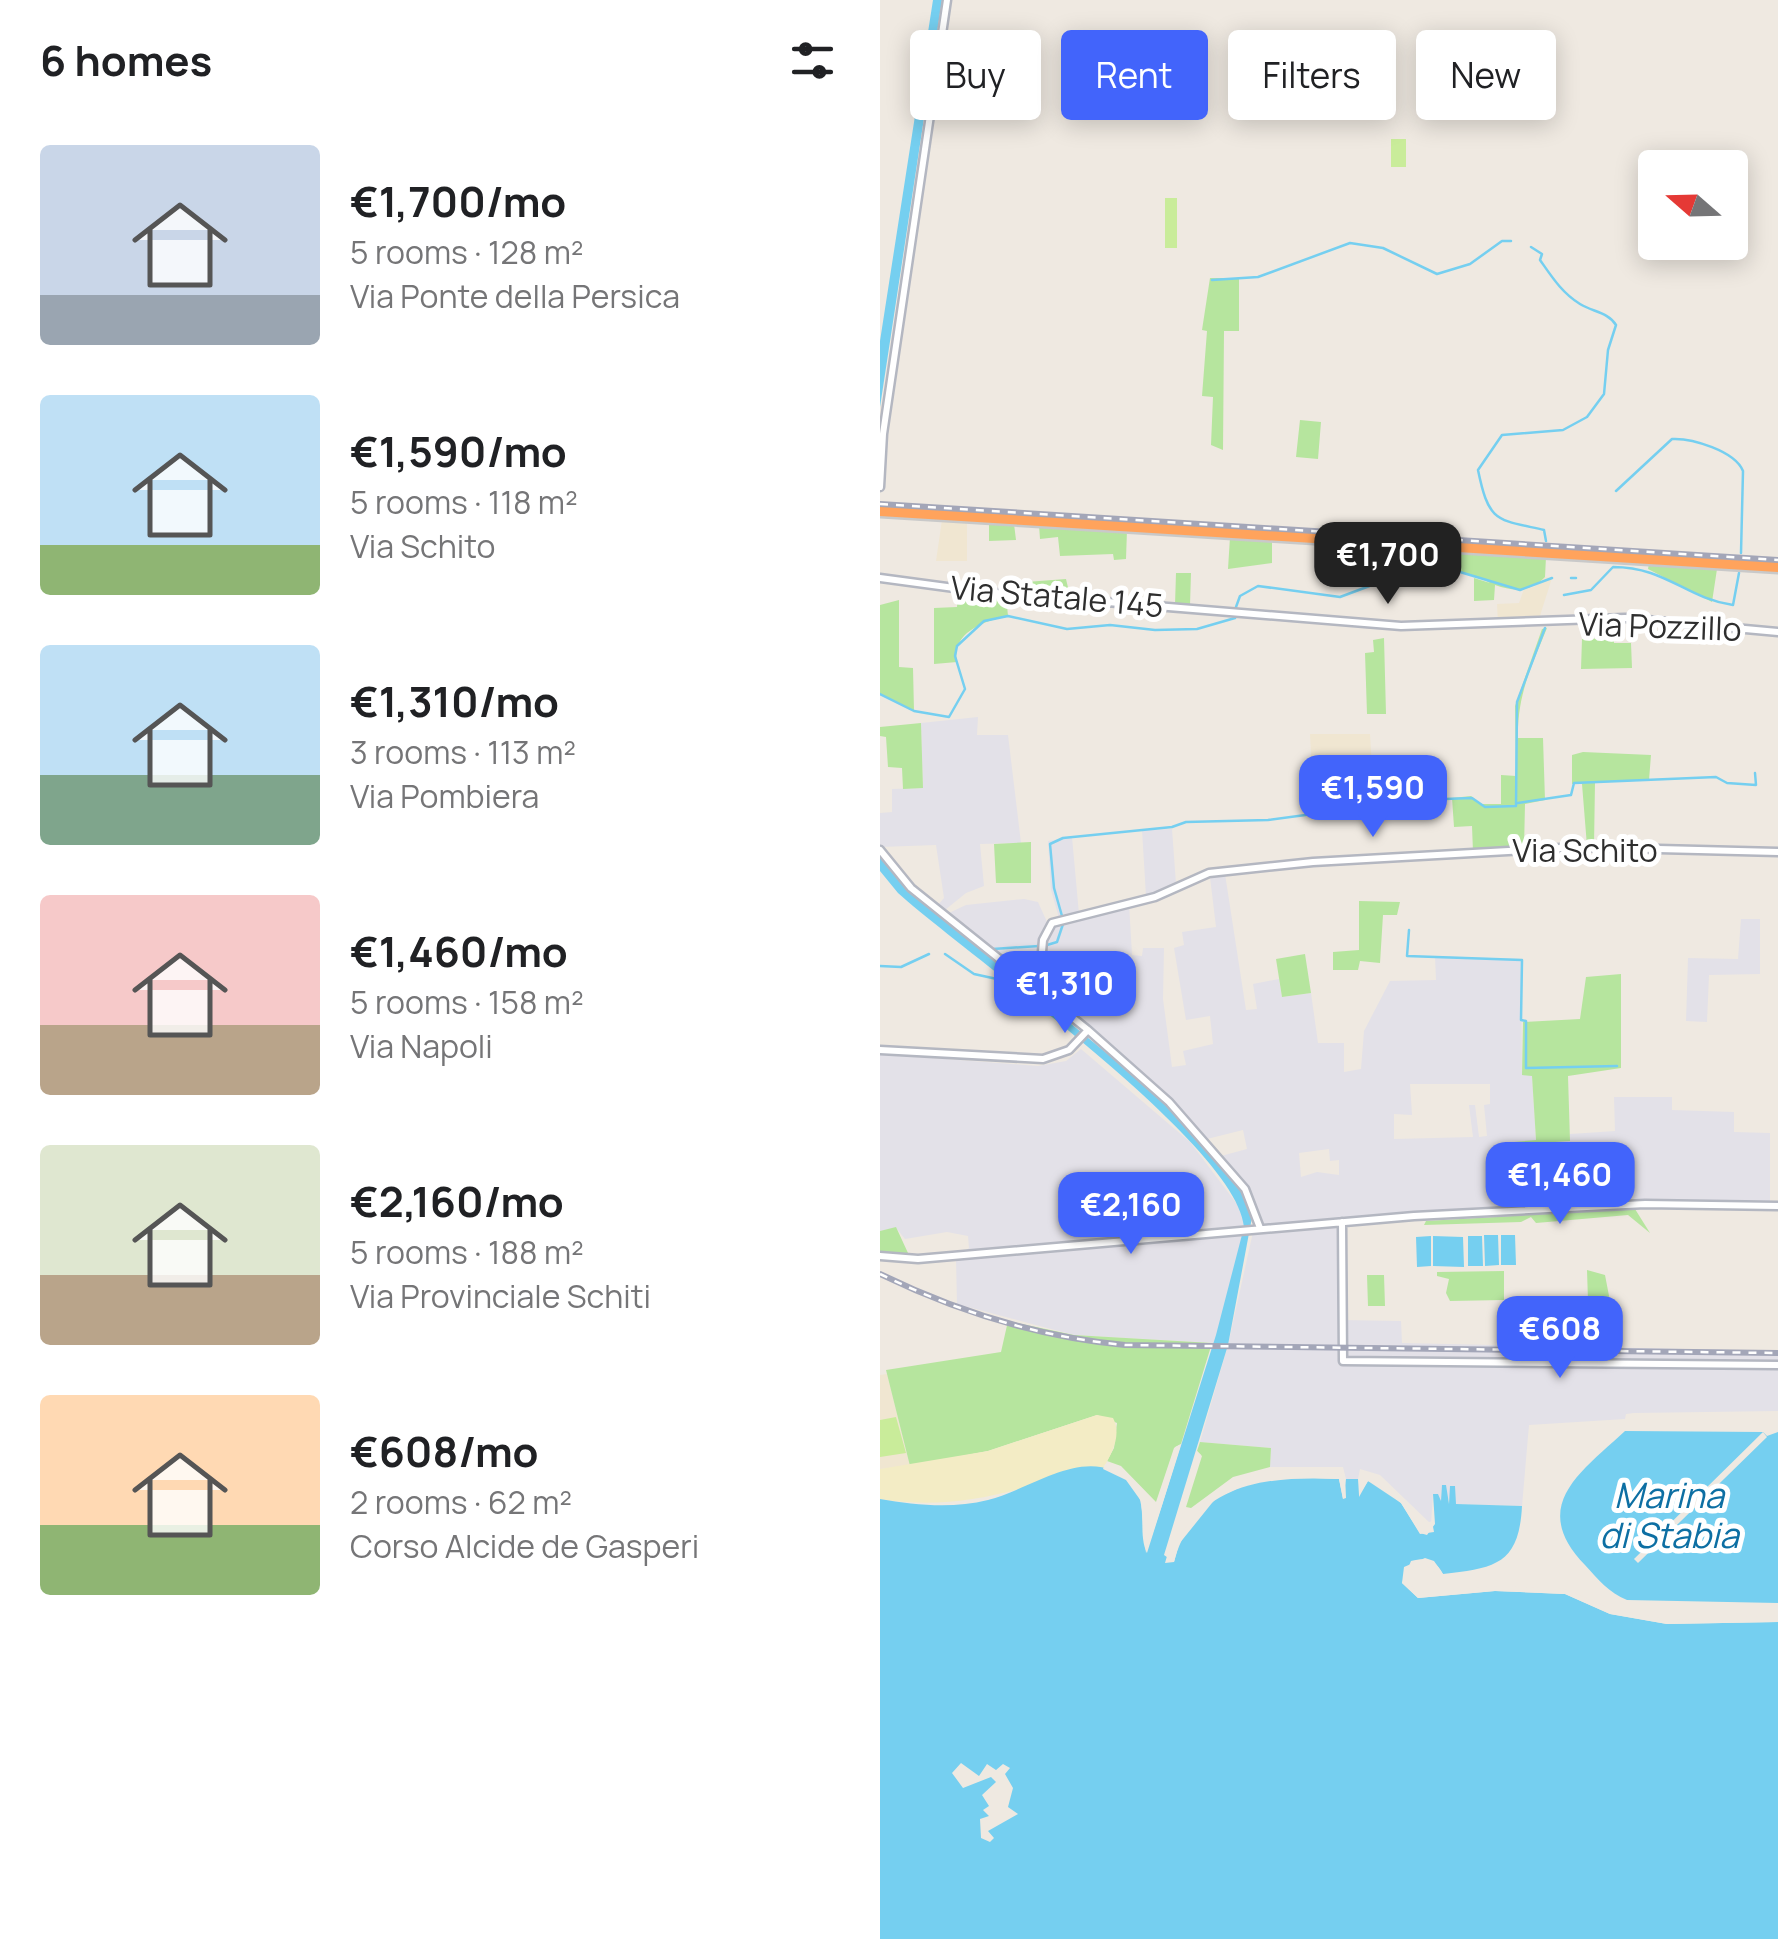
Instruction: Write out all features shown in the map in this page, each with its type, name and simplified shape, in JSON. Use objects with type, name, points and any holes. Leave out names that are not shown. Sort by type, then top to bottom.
[{"type":"highway","points":[[880,511],[1778,566]]},
{"type":"street","points":[[880,487],[883,434],[947,0]]},
{"type":"street","name":"Via Statale 145","points":[[880,578],[984,592],[1401,626],[1542,625]]},
{"type":"street","name":"Via Pozzillo","points":[[1542,625],[1625,618],[1778,632]]},
{"type":"street","name":"Via Schito","points":[[1029,985],[1040,976],[1044,940],[1052,923],[1155,897],[1209,873],[1313,862],[1578,847],[1778,852]]},
{"type":"street","points":[[880,850],[911,888],[1088,1030],[1192,1126],[1244,1189],[1260,1228]]},
{"type":"street","points":[[880,1050],[1025,1060],[1069,1050],[1088,1030]]},
{"type":"street","points":[[880,1256],[918,1259],[1260,1228],[1645,1204],[1778,1206]]},
{"type":"street","points":[[1342,1222],[1343,1361],[1778,1365]]},
{"type":"shaded area","points":[[942,520],[967,522],[967,561],[936,561]]},
{"type":"shaded area","points":[[1545,577],[1552,578],[1538,622],[1498,623],[1497,604],[1519,603],[1524,589],[1534,587]]},
{"type":"shaded area","points":[[978,717],[977,735],[1008,735],[1021,843],[980,844],[984,886],[966,893],[945,910],[938,905],[944,898],[936,845],[880,847],[880,813],[892,812],[892,789],[923,788],[921,723]]},
{"type":"shaded area","points":[[1310,734],[1370,734],[1372,767],[1392,767],[1393,801],[1314,811]]},
{"type":"shaded area","points":[[1172,829],[1176,884],[1146,896],[1142,830]]},
{"type":"shaded area","points":[[1072,837],[1079,914],[1129,903],[1132,955],[1142,956],[1143,948],[1164,948],[1163,999],[1172,1067],[1186,1065],[1183,1051],[1213,1044],[1210,1016],[1186,1020],[1174,948],[1184,945],[1182,932],[1216,927],[1210,877],[1225,874],[1246,1010],[1257,1009],[1253,984],[1279,979],[1282,997],[1311,993],[1318,1043],[1344,1043],[1344,1072],[1361,1069],[1364,1031],[1390,981],[1436,980],[1435,956],[1521,959],[1522,1075],[1532,1075],[1536,1141],[1513,1206],[1560,1153],[1554,1152],[1555,1141],[1570,1141],[1570,1134],[1615,1131],[1614,1097],[1672,1097],[1672,1110],[1734,1112],[1734,1132],[1770,1133],[1770,1201],[1640,1202],[1340,1218],[1341,1320],[1401,1321],[1402,1343],[1778,1351],[1778,1411],[1634,1413],[1626,1414],[1625,1419],[1529,1425],[1522,1506],[1455,1504],[1455,1486],[1446,1504],[1446,1486],[1442,1486],[1441,1502],[1433,1494],[1431,1524],[1380,1475],[1360,1469],[1358,1479],[1346,1479],[1343,1467],[1270,1467],[1271,1448],[1200,1442],[1228,1345],[1253,1232],[1264,1230],[1241,1179],[1221,1156],[1247,1149],[1243,1130],[1207,1139],[1092,1029],[1046,994],[1044,975],[1039,974],[1029,983],[949,913],[966,905],[1024,899],[1038,902],[1047,922],[1059,918],[1051,890],[1048,841]],"holes":[[[1410,1084],[1490,1084],[1490,1104],[1484,1105],[1487,1136],[1479,1137],[1475,1105],[1469,1105],[1473,1137],[1394,1139],[1394,1114],[1412,1115]],[[1329,1149],[1330,1161],[1339,1160],[1339,1175],[1317,1172],[1301,1177],[1299,1153]]]},
{"type":"shaded area","points":[[1741,919],[1760,919],[1760,974],[1709,975],[1707,1022],[1686,1021],[1688,958],[1738,959]]},
{"type":"shaded area","points":[[1081,1049],[1190,1142],[1243,1212],[1244,1234],[1215,1343],[1074,1335],[957,1304],[956,1258],[969,1248],[968,1236],[947,1232],[905,1239],[896,1228],[880,1231],[880,1054],[1038,1066],[1066,1061]]},
{"type":"shaded area","points":[[887,1374],[910,1466],[880,1469],[880,1375]]},
{"type":"green space","points":[[1391,139],[1406,139],[1406,167],[1391,167]]},
{"type":"green space","points":[[1165,198],[1177,198],[1177,248],[1165,248]]},
{"type":"green space","points":[[1210,278],[1239,278],[1239,331],[1224,331],[1223,450],[1211,445],[1213,397],[1202,396],[1207,331],[1202,330]]},
{"type":"green space","points":[[1300,420],[1321,422],[1318,459],[1296,457]]},
{"type":"green space","points":[[989,522],[1014,524],[1016,540],[989,541]]},
{"type":"green space","points":[[1039,525],[1127,530],[1126,559],[1114,560],[1113,554],[1060,556],[1058,537],[1040,539]]},
{"type":"green space","points":[[1230,537],[1272,538],[1272,563],[1228,569]]},
{"type":"green space","points":[[1403,547],[1546,557],[1545,577],[1522,589],[1495,585],[1494,600],[1474,601],[1474,578],[1490,583],[1458,572],[1424,574],[1422,562],[1404,564]]},
{"type":"green space","points":[[1649,563],[1717,569],[1712,602],[1648,569]]},
{"type":"green space","points":[[1176,573],[1191,573],[1190,605],[1175,605]]},
{"type":"green space","points":[[1066,579],[1070,596],[1011,589],[1012,583]]},
{"type":"green space","points":[[958,591],[1006,596],[1008,616],[980,625],[964,636],[959,643],[957,662],[934,664],[934,608],[957,607]]},
{"type":"green space","points":[[899,600],[899,667],[913,668],[914,711],[880,694],[880,605]]},
{"type":"green space","points":[[1547,628],[1523,695],[1518,723],[1518,738],[1543,738],[1545,800],[1525,804],[1524,848],[1473,852],[1472,826],[1454,827],[1452,798],[1471,796],[1481,804],[1501,804],[1501,775],[1516,776],[1515,706],[1542,629]]},
{"type":"green space","points":[[1384,638],[1386,714],[1367,714],[1365,653],[1374,652],[1373,640]]},
{"type":"green space","points":[[1614,638],[1614,643],[1631,643],[1632,668],[1581,669],[1582,639]]},
{"type":"green space","points":[[921,723],[923,788],[903,789],[902,768],[888,767],[886,737],[880,736],[880,727]]},
{"type":"green space","points":[[1572,755],[1651,755],[1649,780],[1595,782],[1594,846],[1587,846],[1582,784],[1572,784]]},
{"type":"green space","points":[[1031,842],[1031,883],[996,883],[994,844]]},
{"type":"green space","points":[[1359,901],[1400,902],[1397,915],[1383,915],[1380,963],[1360,961],[1358,970],[1333,970],[1333,952],[1359,950]]},
{"type":"green space","points":[[1305,954],[1311,993],[1282,997],[1276,959]]},
{"type":"green space","points":[[1621,974],[1621,1068],[1568,1076],[1570,1141],[1555,1142],[1554,1152],[1560,1153],[1562,1204],[1513,1207],[1514,1142],[1536,1140],[1532,1076],[1522,1075],[1523,1022],[1580,1019],[1586,977]]},
{"type":"green space","points":[[1635,1209],[1650,1233],[1628,1215],[1536,1223],[1531,1217],[1521,1222],[1424,1225],[1426,1221]]},
{"type":"green space","points":[[896,1227],[908,1253],[880,1253],[880,1231]]},
{"type":"green space","points":[[1587,1270],[1605,1275],[1610,1301],[1588,1301]]},
{"type":"green space","points":[[1504,1271],[1504,1300],[1450,1301],[1446,1293],[1449,1279],[1437,1276],[1437,1272]]},
{"type":"green space","points":[[1367,1275],[1384,1275],[1385,1306],[1368,1306]]},
{"type":"green space","points":[[1008,1321],[1074,1335],[1212,1343],[1181,1444],[1174,1448],[1156,1502],[1121,1466],[1107,1461],[1114,1448],[1117,1423],[1097,1415],[988,1451],[910,1466],[886,1370],[1001,1352]]},
{"type":"green space","points":[[896,1417],[906,1453],[880,1457],[880,1420]]},
{"type":"green space","points":[[1200,1442],[1271,1448],[1270,1467],[1233,1477],[1191,1508],[1186,1507],[1202,1456],[1197,1451]]},
{"type":"sand","points":[[1097,1415],[1113,1418],[1116,1424],[1116,1437],[1103,1469],[1095,1467],[963,1500],[936,1503],[880,1499],[880,1469],[988,1451]]},
{"type":"water","points":[[933,0],[942,0],[937,30],[928,30]]},
{"type":"water","points":[[914,120],[924,120],[880,407],[880,341]]},
{"type":"water","points":[[880,857],[911,891],[1157,1095],[1241,1189],[1253,1212],[1228,1345],[1164,1555],[1174,1562],[1184,1535],[1199,1514],[1217,1499],[1262,1483],[1339,1479],[1343,1499],[1346,1479],[1358,1479],[1359,1495],[1368,1481],[1401,1503],[1420,1533],[1427,1535],[1435,1524],[1433,1494],[1438,1494],[1441,1501],[1442,1485],[1446,1485],[1449,1504],[1450,1486],[1455,1486],[1456,1504],[1522,1506],[1520,1525],[1510,1551],[1490,1565],[1443,1574],[1430,1560],[1411,1561],[1402,1583],[1418,1598],[1495,1591],[1565,1594],[1610,1614],[1667,1624],[1778,1622],[1778,1939],[880,1939],[880,1499],[934,1505],[974,1503],[1062,1471],[1099,1467],[1117,1473],[1138,1494],[1147,1553],[1216,1335],[1244,1227],[1230,1191],[1197,1149],[1150,1101],[898,893],[880,871]],"holes":[[[961,1763],[979,1776],[987,1764],[996,1770],[1003,1764],[1010,1768],[1005,1774],[1013,1788],[1008,1807],[1018,1814],[988,1831],[994,1838],[990,1842],[981,1838],[980,1819],[989,1816],[983,1810],[989,1806],[982,1795],[996,1782],[991,1777],[963,1788],[952,1773]]]},
{"type":"water","points":[[1484,1235],[1498,1235],[1499,1265],[1485,1266]]},
{"type":"water","points":[[1501,1235],[1515,1235],[1516,1265],[1501,1265]]},
{"type":"water","points":[[1431,1236],[1431,1266],[1417,1267],[1416,1237]]},
{"type":"water","points":[[1433,1236],[1463,1237],[1464,1267],[1433,1266]]},
{"type":"water","points":[[1468,1236],[1482,1236],[1483,1266],[1468,1266]]},
{"type":"water","name":"Marina di Stabia","points":[[1625,1431],[1763,1432],[1767,1436],[1778,1432],[1778,1603],[1627,1600],[1609,1590],[1585,1565],[1561,1525],[1561,1507],[1578,1476]]},
{"type":"pier","points":[[1763,1432],[1767,1437],[1638,1563],[1634,1559]]},
{"type":"pier","points":[[1181,1444],[1146,1553],[1141,1501],[1126,1480],[1103,1469],[1105,1464],[1139,1485],[1146,1500],[1148,1530],[1175,1447]]},
{"type":"pier","points":[[1197,1451],[1201,1455],[1169,1558],[1175,1541],[1212,1494],[1250,1477],[1291,1472],[1345,1474],[1346,1498],[1343,1499],[1339,1479],[1291,1477],[1252,1482],[1216,1498],[1179,1544],[1174,1562],[1165,1563]]},
{"type":"pier","points":[[1359,1474],[1383,1482],[1404,1499],[1424,1529],[1430,1528],[1427,1523],[1432,1521],[1434,1532],[1420,1534],[1401,1503],[1380,1486],[1368,1481],[1359,1497]]},
{"type":"pier","points":[[1425,1558],[1434,1561],[1443,1574],[1439,1576],[1424,1563],[1414,1566],[1407,1582],[1419,1593],[1495,1586],[1565,1589],[1611,1609],[1667,1619],[1738,1621],[1745,1616],[1778,1617],[1778,1622],[1667,1624],[1610,1614],[1565,1594],[1495,1591],[1418,1598],[1402,1583],[1404,1567]]},
{"type":"waterway","points":[[1212,280],[1258,277],[1350,243],[1383,248],[1437,274],[1470,264],[1502,241],[1511,241]]},
{"type":"waterway","points":[[1531,247],[1542,254],[1540,260],[1568,295],[1609,317],[1616,325],[1608,350],[1604,394],[1587,417],[1563,430],[1502,435],[1478,470],[1486,500],[1497,516],[1544,530],[1546,541]]},
{"type":"waterway","points":[[1616,491],[1672,439],[1701,443],[1722,452],[1743,471],[1741,553]]},
{"type":"waterway","points":[[1564,595],[1591,590],[1613,567],[1631,568],[1733,605],[1739,573]]},
{"type":"waterway","points":[[1236,607],[1240,596],[1258,586],[1340,597],[1391,578],[1450,569],[1520,590],[1552,578]]},
{"type":"waterway","points":[[1571,578],[1576,578]]},
{"type":"waterway","points":[[880,694],[914,711],[949,717],[965,689],[955,656],[957,646],[984,621],[1008,616],[1067,629],[1110,625],[1155,630],[1197,629],[1235,618]]},
{"type":"waterway","points":[[1062,916],[1054,888],[1050,844],[1063,838],[1172,827],[1186,822],[1268,820],[1417,800],[1472,798],[1485,807],[1516,806],[1517,702],[1545,628]]},
{"type":"waterway","points":[[1518,803],[1571,795],[1574,783],[1716,777],[1727,783],[1756,785],[1755,773]]},
{"type":"waterway","points":[[1047,945],[1057,942],[1063,924]]},
{"type":"waterway","points":[[1409,930],[1407,956],[1522,960],[1521,1020],[1526,1021],[1526,1068],[1617,1066]]},
{"type":"waterway","points":[[993,949],[1039,946]]},
{"type":"waterway","points":[[880,966],[901,967],[929,954]]},
{"type":"waterway","points":[[945,954],[974,974],[1006,981]]},
{"type":"railway","points":[[880,504],[1778,560]]},
{"type":"railway","points":[[880,1274],[999,1321],[1061,1336],[1125,1345],[1778,1353]]}]
